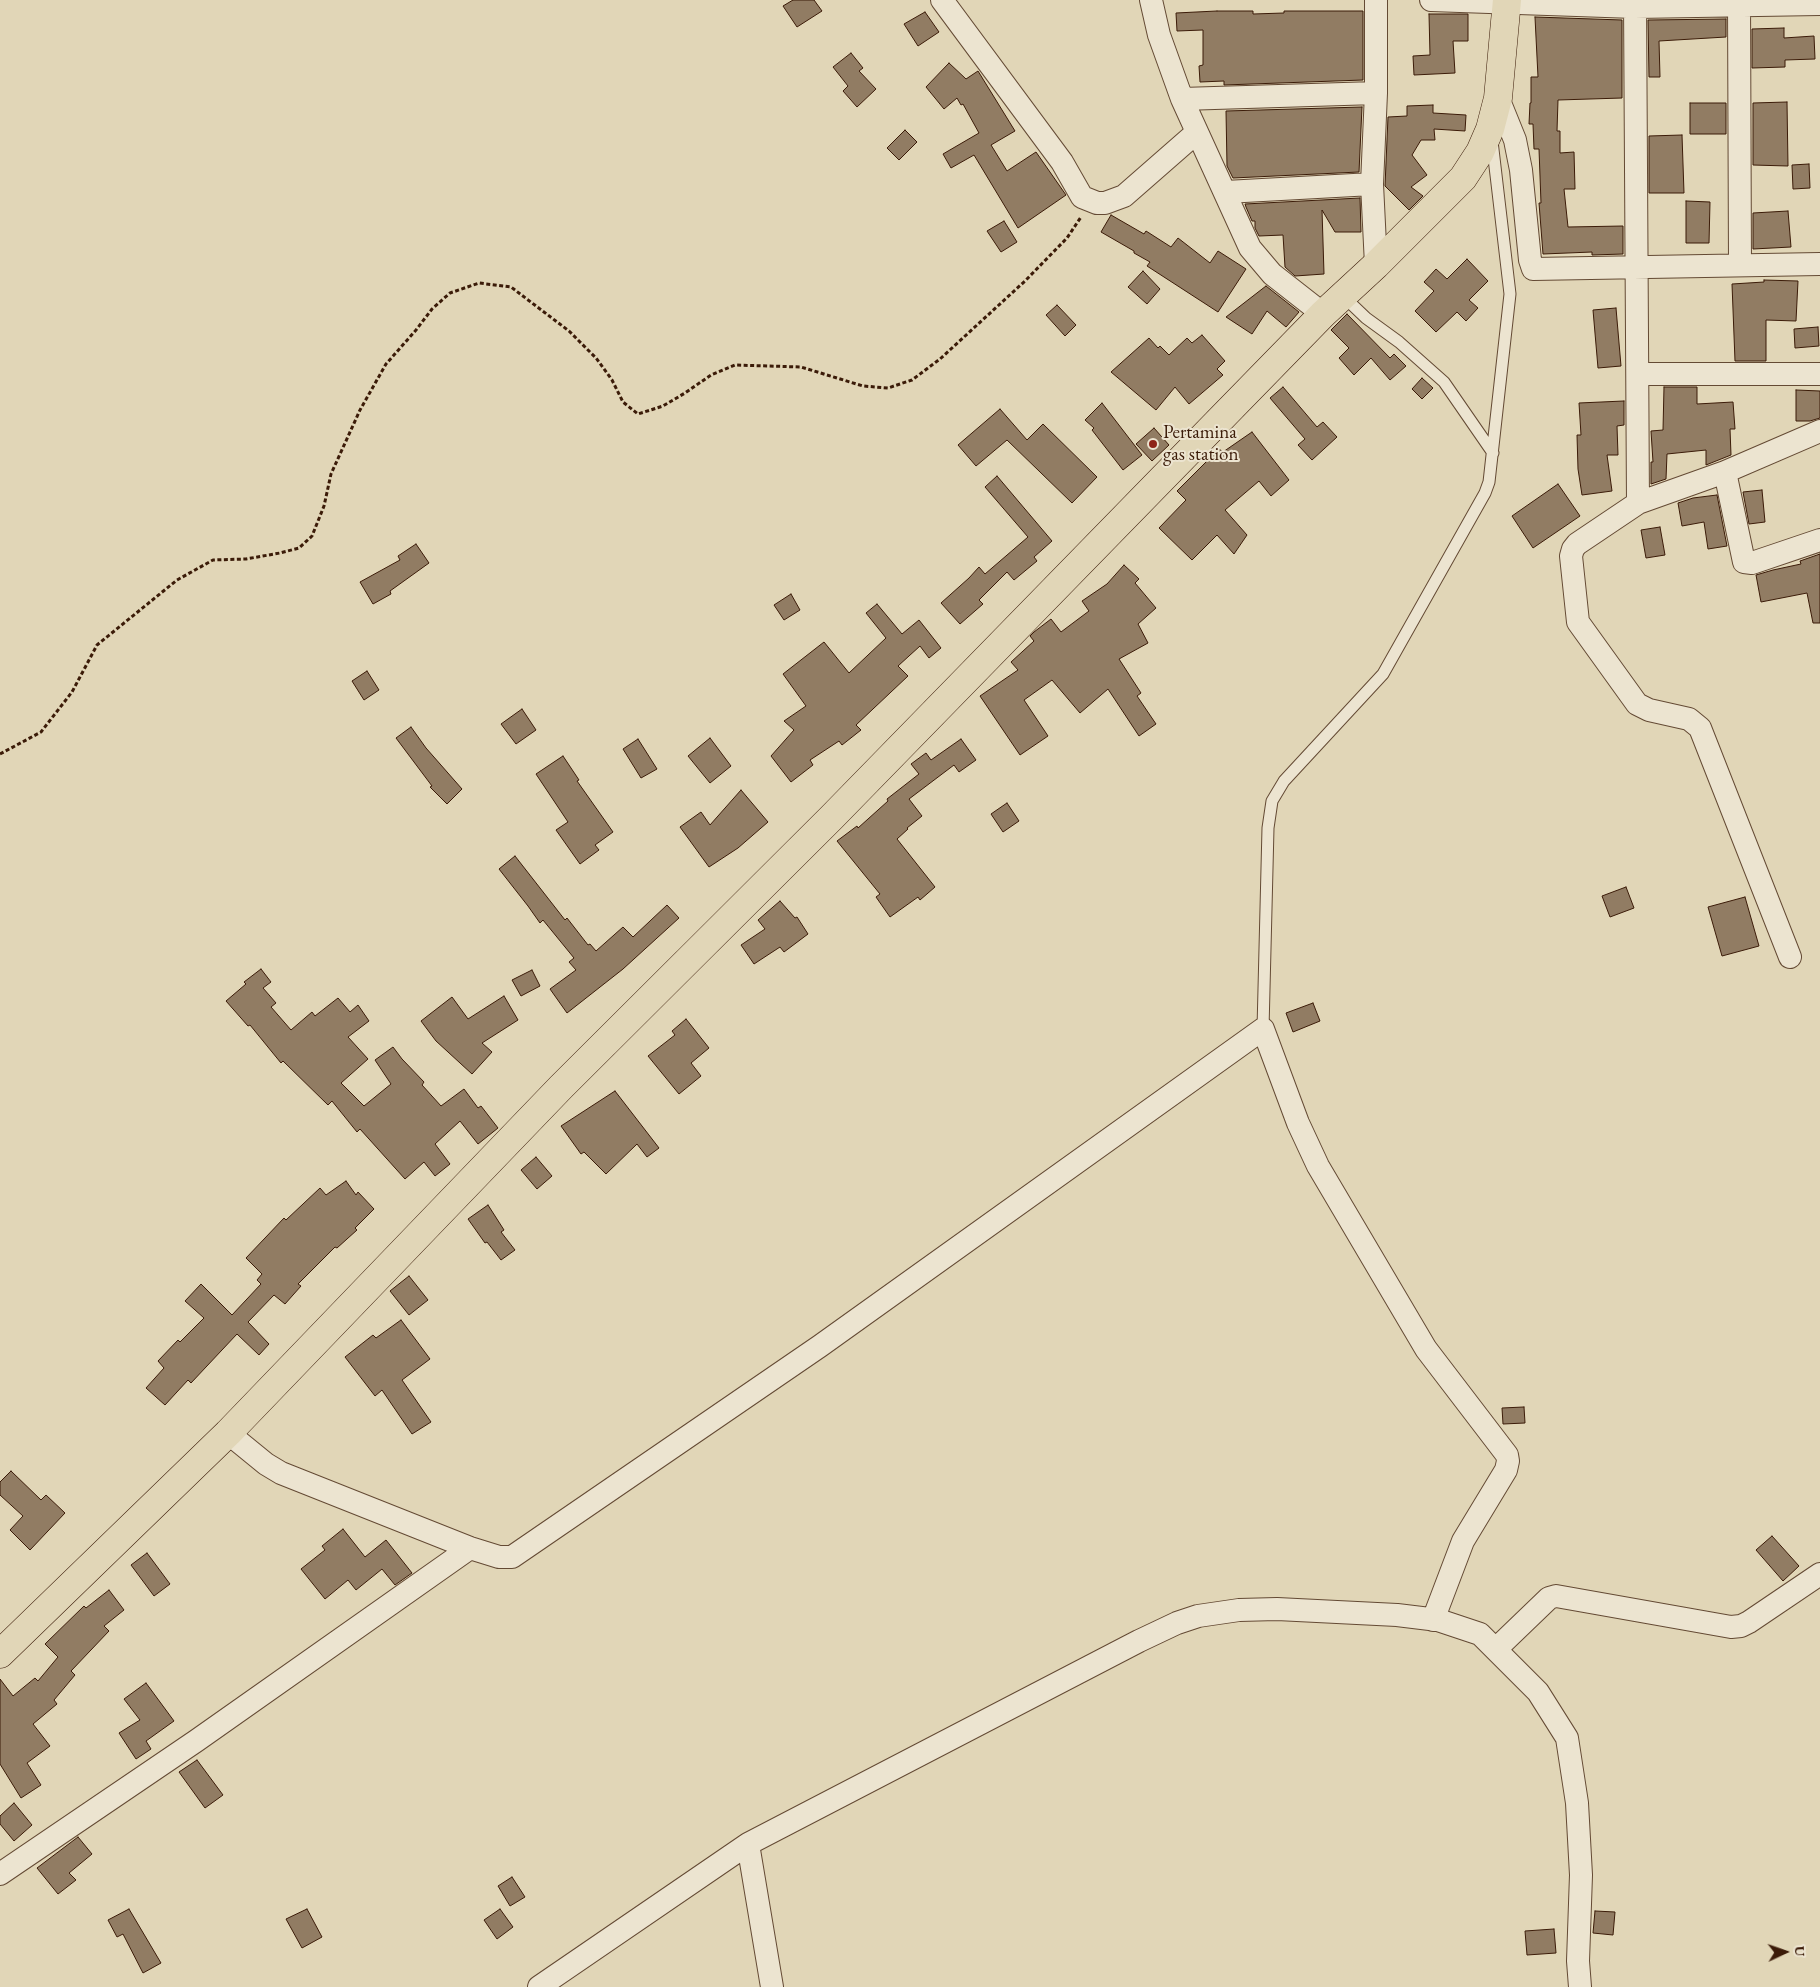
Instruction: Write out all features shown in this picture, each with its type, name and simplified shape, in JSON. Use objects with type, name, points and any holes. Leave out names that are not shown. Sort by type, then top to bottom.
[{"type":"highway","points":[[0,1654],[228,1433],[561,1087],[832,817],[1323,314],[1376,265],[1463,178],[1480,152],[1490,129],[1498,98],[1507,1]]},
{"type":"street","points":[[942,0],[1062,162],[1082,197],[1097,203],[1124,196],[1196,133]]},
{"type":"street","points":[[1151,0],[1158,35],[1182,99],[1250,248],[1272,274],[1323,314]]},
{"type":"street","points":[[1376,0],[1376,92],[1372,184],[1376,265]]},
{"type":"street","points":[[1431,0],[1820,4],[1820,0]]},
{"type":"street","points":[[1635,3],[1638,502]]},
{"type":"street","points":[[1738,3],[1740,265]]},
{"type":"street","points":[[1182,99],[1376,92]]},
{"type":"street","points":[[1498,98],[1515,140],[1521,170],[1530,260],[1533,269],[1820,264]]},
{"type":"street","points":[[1226,192],[1372,184]]},
{"type":"street","points":[[1638,374],[1820,374]]},
{"type":"street","points":[[1790,957],[1700,728],[1689,719],[1649,710],[1637,704],[1578,622],[1571,556],[1573,549],[1585,538],[1638,502],[1725,472],[1820,431]]},
{"type":"street","points":[[1725,472],[1744,562],[1752,563],[1820,540]]},
{"type":"street","points":[[228,1433],[266,1464],[281,1473],[470,1548],[506,1557],[519,1553],[820,1346],[1263,1030],[1298,1123],[1318,1166],[1422,1342],[1507,1455],[1506,1470],[1463,1541],[1433,1620]]},
{"type":"street","points":[[0,1874],[196,1740],[470,1548]]},
{"type":"street","points":[[1496,1649],[1542,1602],[1556,1596],[1731,1627],[1741,1626],[1749,1622],[1820,1574]]},
{"type":"street","points":[[539,1987],[748,1844],[1139,1641],[1177,1623],[1198,1616],[1239,1610],[1277,1609],[1397,1615],[1433,1620],[1480,1634],[1538,1692],[1567,1738],[1577,1803],[1581,1875],[1578,1961],[1580,1987]]},
{"type":"street","points":[[748,1844],[772,1987]]},
{"type":"lane","points":[[1263,1030],[1268,828],[1272,801],[1284,781],[1383,674],[1485,493],[1489,482],[1510,294],[1490,129]]},
{"type":"lane","points":[[1343,296],[1366,318],[1399,342],[1444,382],[1493,453]]},
{"type":"path","points":[[0,754],[41,732],[72,692],[98,645],[177,580],[213,560],[246,559],[280,553],[299,548],[312,536],[324,506],[331,474],[360,410],[386,364],[432,309],[450,293],[479,283],[511,287],[569,331],[596,358],[612,380],[623,402],[638,414],[663,406],[686,393],[710,375],[735,364],[801,367],[863,386],[888,388],[912,380],[940,359],[1025,281],[1067,238],[1082,214],[1082,197]]},
{"type":"building","points":[[793,0],[814,0],[822,11],[797,27],[783,6]]},
{"type":"building","points":[[1253,11],[1253,14],[1284,13],[1284,11],[1363,11],[1363,80],[1224,85],[1224,81],[1200,82],[1199,66],[1203,65],[1203,30],[1177,31],[1176,13]]},
{"type":"building","points":[[925,12],[939,32],[918,46],[904,24]]},
{"type":"building","points":[[1429,14],[1468,14],[1468,41],[1453,41],[1455,73],[1414,75],[1413,56],[1430,55]]},
{"type":"building","points":[[1535,17],[1622,20],[1622,98],[1558,100],[1557,131],[1560,131],[1560,153],[1574,152],[1575,189],[1564,189],[1568,227],[1623,226],[1623,254],[1592,255],[1592,252],[1543,254],[1539,203],[1541,203],[1539,149],[1534,149],[1533,124],[1529,124],[1531,77],[1538,77]]},
{"type":"building","points":[[1726,19],[1726,37],[1659,41],[1660,77],[1649,77],[1648,20]]},
{"type":"building","points":[[1784,28],[1784,38],[1814,36],[1815,59],[1785,60],[1785,67],[1752,68],[1752,29]]},
{"type":"building","points":[[851,53],[863,68],[859,71],[876,89],[857,107],[843,91],[848,86],[833,67]]},
{"type":"building","points":[[949,63],[966,79],[978,71],[1015,131],[991,145],[1007,171],[1036,152],[1066,195],[1018,228],[974,155],[951,168],[943,154],[979,133],[963,104],[961,105],[957,98],[944,109],[926,87]]},
{"type":"building","points":[[1787,102],[1788,166],[1753,165],[1753,103]]},
{"type":"building","points":[[1690,103],[1726,103],[1726,134],[1690,134]]},
{"type":"building","points":[[1433,105],[1433,113],[1466,115],[1465,131],[1434,129],[1435,140],[1421,140],[1412,155],[1427,175],[1411,187],[1423,196],[1409,210],[1385,186],[1388,117],[1407,116],[1407,106]]},
{"type":"building","points":[[1362,107],[1359,172],[1233,178],[1227,166],[1226,111]]},
{"type":"building","points":[[905,130],[917,142],[899,160],[887,148]]},
{"type":"building","points":[[1682,135],[1684,193],[1649,193],[1649,136]]},
{"type":"building","points":[[1809,164],[1810,188],[1793,189],[1792,165]]},
{"type":"building","points":[[1360,198],[1361,232],[1335,232],[1322,210],[1324,274],[1295,276],[1285,267],[1283,235],[1259,236],[1255,228],[1255,221],[1252,221],[1245,204]]},
{"type":"building","points":[[1686,201],[1710,202],[1709,243],[1686,243]]},
{"type":"building","points":[[1788,211],[1791,247],[1753,249],[1753,213]]},
{"type":"building","points":[[1111,215],[1144,234],[1146,231],[1171,247],[1178,238],[1210,263],[1218,251],[1246,269],[1218,312],[1147,266],[1150,262],[1134,253],[1134,251],[1101,232]]},
{"type":"building","points":[[1004,221],[1017,242],[1001,252],[987,231]]},
{"type":"building","points":[[1467,259],[1488,281],[1469,300],[1478,308],[1466,321],[1457,312],[1436,332],[1415,311],[1434,291],[1424,282],[1436,269],[1447,279]]},
{"type":"building","points":[[1143,271],[1160,289],[1147,304],[1128,287]]},
{"type":"building","points":[[1764,280],[1798,281],[1796,321],[1766,320],[1766,361],[1735,361],[1732,284],[1764,282]]},
{"type":"building","points":[[1266,286],[1299,312],[1286,327],[1267,311],[1252,334],[1226,317]]},
{"type":"building","points":[[1057,305],[1076,325],[1065,336],[1046,315]]},
{"type":"building","points":[[1616,308],[1621,366],[1598,368],[1593,310]]},
{"type":"building","points":[[1347,314],[1390,358],[1394,354],[1406,366],[1390,380],[1371,358],[1354,375],[1339,358],[1349,348],[1331,330]]},
{"type":"building","points":[[1818,327],[1819,346],[1795,348],[1794,329]]},
{"type":"building","points":[[1202,335],[1225,361],[1217,369],[1223,375],[1189,404],[1175,387],[1156,410],[1111,372],[1149,338],[1158,348],[1160,346],[1169,355],[1187,338],[1192,343]]},
{"type":"building","points":[[1422,378],[1433,388],[1422,399],[1412,389]]},
{"type":"building","points":[[1283,387],[1317,427],[1323,422],[1337,437],[1312,460],[1298,445],[1305,439],[1270,398]]},
{"type":"building","points":[[1664,387],[1697,387],[1697,404],[1733,402],[1735,429],[1730,429],[1731,455],[1706,465],[1706,450],[1667,454],[1666,479],[1651,484],[1651,462],[1653,462],[1651,431],[1663,430]]},
{"type":"building","points":[[1796,390],[1820,391],[1820,418],[1810,421],[1796,421]]},
{"type":"building","points":[[1624,401],[1624,425],[1617,426],[1618,455],[1607,455],[1612,491],[1582,495],[1578,469],[1577,435],[1581,435],[1579,403]]},
{"type":"building","points":[[1102,403],[1142,455],[1123,470],[1092,430],[1094,428],[1085,420]]},
{"type":"building","points":[[1000,409],[1027,440],[1043,424],[1097,477],[1072,503],[1007,440],[976,466],[958,445]]},
{"type":"building","points":[[1154,428],[1169,445],[1152,461],[1136,444]]},
{"type":"building","points":[[1252,432],[1289,480],[1271,496],[1259,481],[1225,510],[1247,535],[1234,554],[1217,535],[1192,560],[1159,528],[1186,500],[1177,491],[1219,449],[1223,452]]},
{"type":"building","points":[[997,476],[1052,541],[1034,557],[1037,561],[1014,580],[1007,572],[979,600],[983,604],[960,624],[941,603],[979,567],[985,574],[1028,537],[985,487]]},
{"type":"building","points":[[1558,484],[1580,516],[1533,548],[1512,516]]},
{"type":"building","points":[[1762,490],[1765,522],[1749,524],[1743,492]]},
{"type":"building","points":[[1717,495],[1727,546],[1708,549],[1704,522],[1682,526],[1678,503],[1693,498]]},
{"type":"building","points":[[1660,527],[1665,555],[1646,558],[1641,530]]},
{"type":"building","points":[[416,544],[429,563],[390,591],[391,594],[373,604],[360,582],[400,560],[398,556]]},
{"type":"building","points":[[1820,554],[1820,623],[1813,623],[1807,593],[1761,602],[1756,575],[1801,564],[1800,561]]},
{"type":"building","points":[[1124,565],[1139,579],[1135,583],[1156,608],[1138,624],[1148,643],[1119,659],[1141,693],[1137,696],[1156,724],[1139,736],[1108,689],[1080,713],[1052,680],[1024,700],[1048,736],[1020,755],[980,696],[1018,670],[1011,662],[1034,641],[1030,636],[1034,632],[1051,619],[1061,632],[1089,611],[1082,601],[1107,584]]},
{"type":"building","points":[[791,594],[800,610],[784,620],[774,605]]},
{"type":"building","points":[[877,604],[902,634],[919,620],[941,648],[929,658],[920,646],[898,666],[908,676],[856,725],[861,730],[842,745],[839,741],[810,760],[813,765],[791,782],[771,756],[794,730],[784,721],[806,706],[783,674],[824,642],[849,673],[886,638],[866,613]]},
{"type":"building","points":[[367,671],[379,690],[364,700],[352,681]]},
{"type":"building","points":[[522,709],[536,730],[516,744],[501,724]]},
{"type":"building","points":[[411,727],[426,748],[462,789],[447,804],[430,787],[432,786],[396,738]]},
{"type":"building","points":[[710,738],[731,766],[710,783],[688,756]]},
{"type":"building","points":[[638,739],[657,769],[641,778],[623,749]]},
{"type":"building","points":[[961,739],[976,760],[959,772],[954,765],[909,799],[922,816],[897,839],[935,887],[920,900],[918,897],[890,917],[876,897],[880,894],[837,841],[857,826],[858,828],[888,801],[887,799],[919,774],[911,764],[926,753],[931,760]]},
{"type":"building","points":[[563,756],[579,780],[577,781],[613,832],[595,845],[599,850],[580,864],[556,830],[568,822],[536,774]]},
{"type":"building","points":[[741,790],[768,822],[738,848],[709,867],[680,827],[701,812],[710,825]]},
{"type":"building","points":[[1007,803],[1019,821],[1003,832],[991,814]]},
{"type":"building","points":[[515,856],[565,920],[567,918],[588,945],[590,944],[596,951],[623,927],[633,937],[667,905],[679,918],[623,969],[567,1013],[550,989],[576,970],[569,962],[574,958],[543,920],[540,923],[499,869]]},
{"type":"building","points":[[1626,887],[1634,908],[1610,917],[1602,896]]},
{"type":"building","points":[[1745,897],[1759,946],[1722,956],[1708,907]]},
{"type":"building","points":[[780,901],[795,918],[797,917],[808,934],[784,952],[780,947],[754,964],[741,945],[765,929],[758,920]]},
{"type":"building","points":[[261,969],[271,982],[263,988],[276,1003],[271,1007],[291,1030],[312,1012],[315,1016],[338,998],[350,1012],[358,1005],[369,1021],[348,1037],[368,1059],[341,1083],[364,1106],[391,1084],[375,1060],[393,1047],[424,1082],[422,1085],[441,1106],[464,1089],[478,1108],[481,1106],[498,1128],[478,1144],[460,1121],[435,1144],[450,1164],[435,1176],[424,1162],[405,1179],[360,1129],[357,1132],[332,1101],[328,1105],[283,1061],[281,1063],[250,1025],[248,1026],[226,1001],[246,984],[244,982]]},
{"type":"building","points":[[532,970],[540,986],[521,996],[512,980]]},
{"type":"building","points":[[504,996],[518,1020],[482,1043],[492,1052],[472,1074],[436,1041],[421,1021],[452,997],[468,1019]]},
{"type":"building","points":[[1313,1003],[1320,1021],[1293,1032],[1286,1013]]},
{"type":"building","points":[[686,1019],[709,1048],[691,1063],[701,1076],[679,1094],[648,1056],[675,1035],[672,1031]]},
{"type":"building","points":[[615,1091],[659,1148],[647,1157],[637,1144],[606,1174],[584,1152],[581,1154],[561,1126]]},
{"type":"building","points":[[536,1157],[552,1176],[537,1189],[521,1170]]},
{"type":"building","points":[[346,1181],[356,1195],[358,1192],[374,1209],[355,1228],[357,1230],[337,1248],[335,1247],[298,1284],[301,1286],[285,1304],[274,1295],[248,1322],[269,1344],[259,1355],[237,1334],[191,1383],[188,1380],[165,1405],[146,1388],[164,1368],[158,1361],[178,1340],[180,1342],[204,1318],[185,1301],[201,1284],[232,1315],[261,1284],[257,1280],[262,1274],[246,1258],[284,1218],[286,1220],[320,1188],[326,1195]]},
{"type":"building","points":[[488,1205],[504,1230],[501,1232],[515,1250],[501,1260],[487,1242],[485,1243],[468,1219]]},
{"type":"building","points":[[409,1276],[428,1300],[409,1315],[390,1291]]},
{"type":"building","points":[[401,1320],[430,1359],[402,1380],[431,1422],[412,1434],[382,1390],[375,1396],[345,1357],[373,1335],[376,1338]]},
{"type":"building","points":[[1524,1407],[1525,1423],[1503,1424],[1502,1408]]},
{"type":"building","points":[[11,1471],[41,1500],[46,1495],[65,1513],[30,1550],[10,1530],[23,1516],[0,1495],[0,1482]]},
{"type":"building","points":[[343,1529],[365,1557],[386,1540],[412,1573],[395,1585],[382,1569],[356,1590],[348,1580],[325,1599],[301,1569],[325,1550],[322,1546]]},
{"type":"building","points":[[1772,1536],[1799,1566],[1783,1581],[1756,1550]]},
{"type":"building","points":[[147,1553],[170,1584],[154,1596],[131,1565]]},
{"type":"building","points":[[109,1590],[124,1610],[104,1626],[109,1631],[71,1671],[75,1675],[54,1700],[57,1704],[33,1724],[50,1746],[27,1763],[41,1785],[21,1798],[0,1764],[0,1679],[13,1696],[35,1678],[38,1681],[58,1657],[45,1644],[84,1606],[86,1608]]},
{"type":"building","points":[[146,1683],[174,1721],[146,1741],[151,1749],[136,1759],[119,1733],[140,1720],[124,1699]]},
{"type":"building","points":[[197,1760],[223,1795],[205,1808],[179,1772]]},
{"type":"building","points":[[14,1803],[32,1825],[14,1841],[0,1824],[0,1816]]},
{"type":"building","points":[[78,1837],[92,1854],[69,1873],[76,1880],[58,1894],[37,1868]]},
{"type":"building","points":[[512,1877],[525,1897],[510,1906],[498,1886]]},
{"type":"building","points":[[129,1909],[161,1963],[143,1973],[123,1934],[117,1937],[108,1920]]},
{"type":"building","points":[[307,1909],[322,1937],[302,1948],[286,1919]]},
{"type":"building","points":[[500,1909],[513,1927],[497,1939],[484,1920]]},
{"type":"building","points":[[1595,1911],[1615,1912],[1613,1935],[1593,1933]]},
{"type":"building","points":[[1554,1929],[1556,1953],[1527,1955],[1525,1931]]},
{"type":"place","name":"Pertamina gas station","points":[[1153,444]]}]
